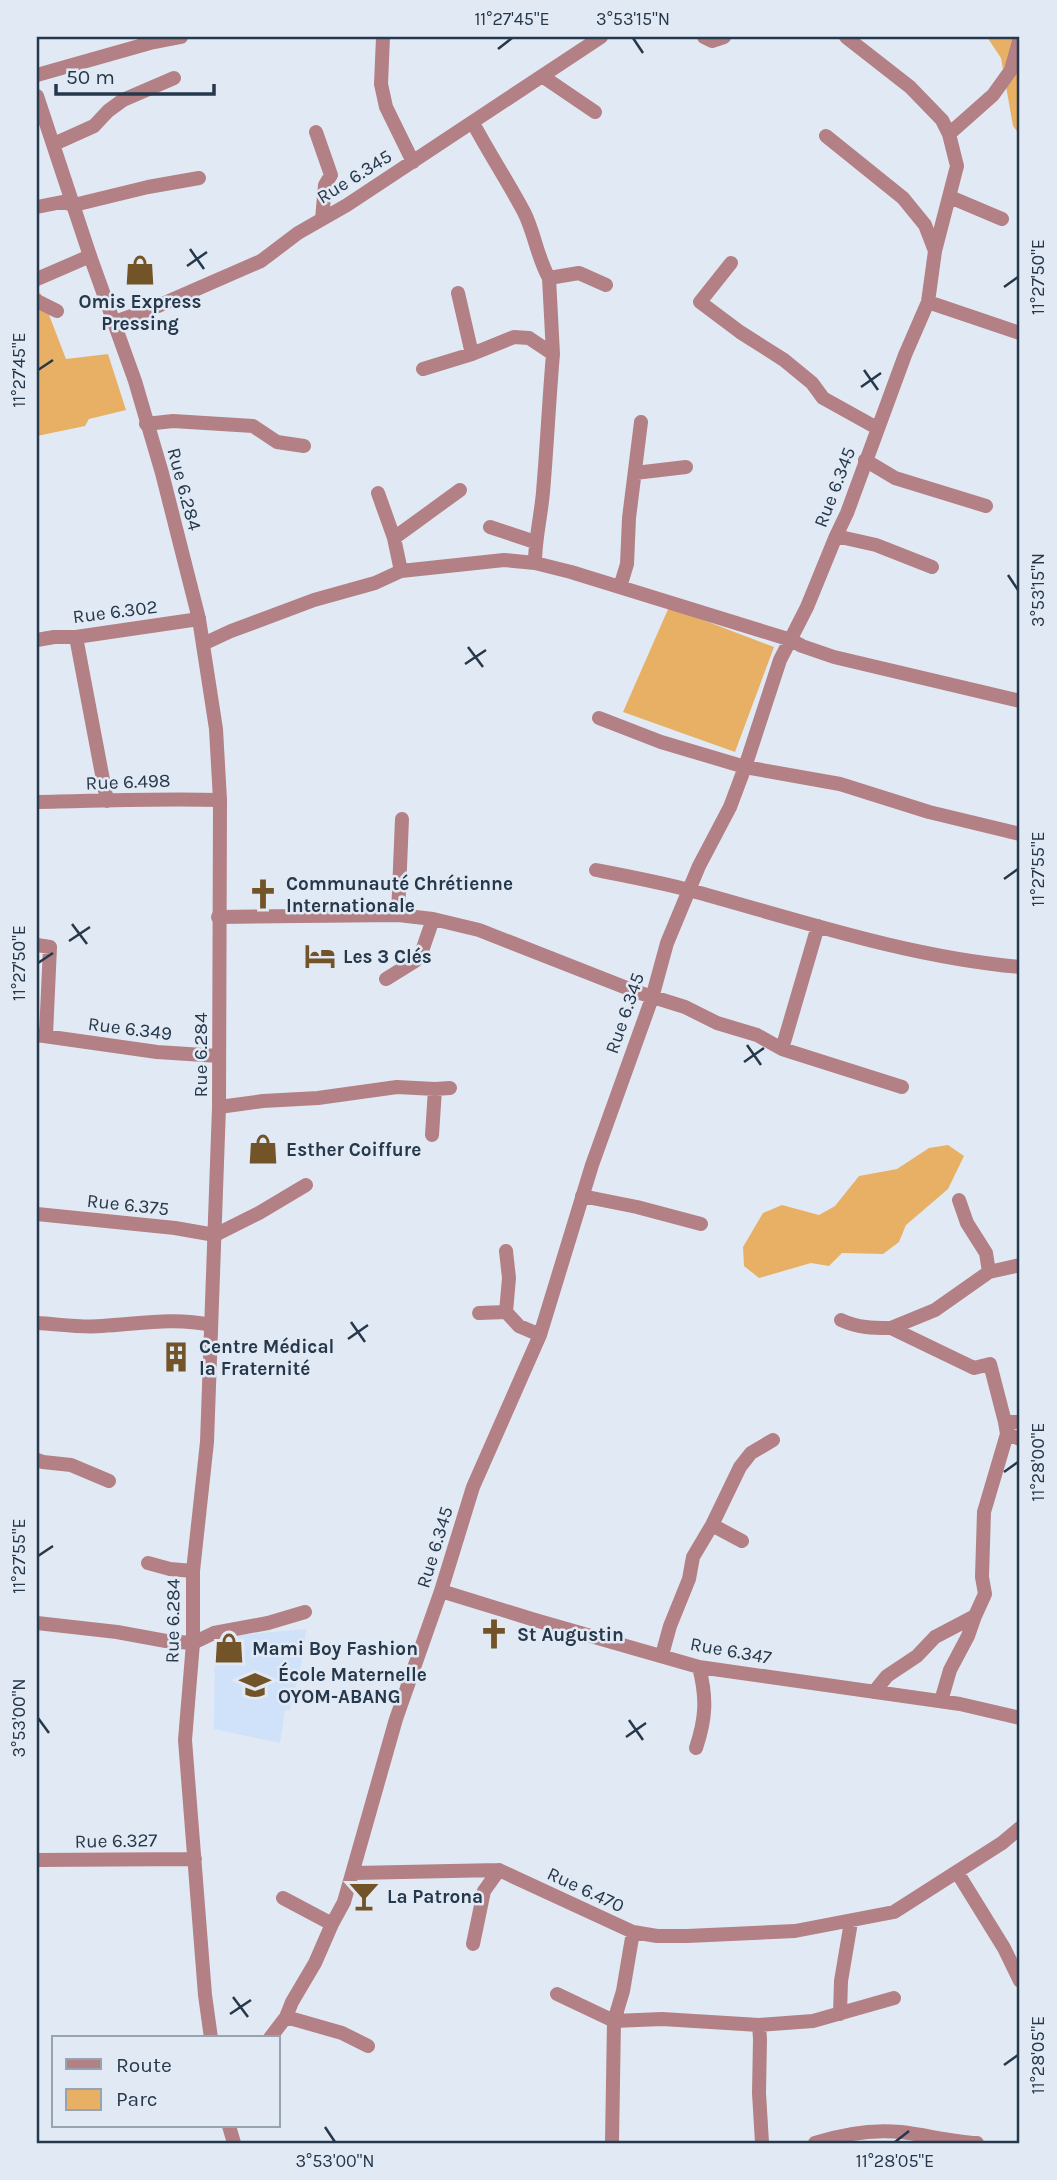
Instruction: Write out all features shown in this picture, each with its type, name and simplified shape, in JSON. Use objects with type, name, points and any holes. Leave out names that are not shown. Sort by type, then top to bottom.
[{"type":"street","points":[[37,75],[150,43],[181,37]]},
{"type":"street","points":[[383,37],[381,84],[386,107],[414,162]]},
{"type":"street","name":"Rue 6.345","points":[[114,322],[151,309],[261,261],[298,233],[414,162],[601,37]]},
{"type":"street","points":[[704,37],[712,41],[724,37]]},
{"type":"street","name":"Rue 6.345","points":[[272,2036],[286,2017],[316,1963],[344,1902],[396,1719],[441,1591],[473,1487],[540,1335],[582,1196],[596,1165],[652,998],[667,943],[688,890],[730,807],[746,767],[780,660],[807,607],[848,513],[877,428],[928,302],[935,251],[957,166],[948,134],[942,120],[910,87],[846,37]]},
{"type":"street","points":[[948,134],[993,95],[1011,70],[1020,38]]},
{"type":"street","points":[[542,76],[595,112]]},
{"type":"street","points":[[54,144],[94,126],[123,100],[174,78]]},
{"type":"street","name":"Rue 6.284","points":[[37,96],[135,382],[162,473],[199,619],[216,729],[220,800],[219,1107],[207,1442],[193,1571],[193,1643],[186,1740],[205,1994],[211,2036]]},
{"type":"street","points":[[472,123],[525,214],[540,262],[548,278],[553,354],[535,563]]},
{"type":"street","points":[[316,132],[331,175],[325,185],[322,219]]},
{"type":"street","points":[[826,136],[903,198],[925,225],[935,251]]},
{"type":"street","points":[[37,207],[62,202],[74,205],[198,178]]},
{"type":"street","points":[[950,197],[1002,219]]},
{"type":"street","points":[[37,279],[90,256]]},
{"type":"street","points":[[731,263],[700,302],[784,360],[812,383],[823,398],[877,428]]},
{"type":"street","points":[[548,278],[579,272],[606,285]]},
{"type":"street","points":[[458,293],[472,354]]},
{"type":"street","points":[[37,301],[57,312]]},
{"type":"street","points":[[928,302],[1020,333]]},
{"type":"street","points":[[423,369],[472,354],[514,337],[529,338],[553,354]]},
{"type":"street","points":[[146,424],[183,421],[253,426],[277,442],[304,446]]},
{"type":"street","points":[[620,587],[627,564],[629,519],[641,422]]},
{"type":"street","points":[[866,460],[895,478],[986,506]]},
{"type":"street","points":[[635,473],[686,467]]},
{"type":"street","points":[[394,538],[460,490]]},
{"type":"street","points":[[378,493],[394,538],[401,571]]},
{"type":"street","points":[[490,527],[535,542]]},
{"type":"street","points":[[836,536],[876,545],[932,567]]},
{"type":"street","points":[[203,644],[314,600],[375,583],[401,571],[504,560],[535,563],[620,587],[791,640],[834,657],[1020,701]]},
{"type":"street","name":"Rue 6.302","points":[[37,640],[199,619]]},
{"type":"street","points":[[76,637],[107,801]]},
{"type":"street","points":[[599,718],[662,742],[746,767],[840,784],[929,812],[1020,834]]},
{"type":"street","name":"Rue 6.498","points":[[37,802],[166,798],[220,800]]},
{"type":"street","points":[[398,915],[402,819]]},
{"type":"street","points":[[596,870],[688,890],[941,957],[1020,967]]},
{"type":"street","points":[[218,917],[398,915],[433,919],[480,930],[652,998],[685,1007],[718,1023],[757,1035],[782,1049],[902,1087]]},
{"type":"street","points":[[386,979],[415,961],[421,954],[433,919]]},
{"type":"street","points":[[782,1049],[818,926]]},
{"type":"street","points":[[37,945],[50,947],[42,1035]]},
{"type":"street","name":"Rue 6.349","points":[[42,1035],[157,1052],[219,1056]]},
{"type":"street","points":[[219,1107],[318,1098],[397,1087],[450,1088]]},
{"type":"street","points":[[432,1135],[435,1089]]},
{"type":"street","points":[[215,1235],[306,1185]]},
{"type":"street","points":[[582,1196],[701,1224]]},
{"type":"street","points":[[959,1200],[967,1223],[986,1253],[989,1272]]},
{"type":"street","name":"Rue 6.375","points":[[37,1214],[176,1228],[215,1235]]},
{"type":"street","points":[[506,1251],[509,1278],[506,1312],[519,1326],[540,1335]]},
{"type":"street","points":[[841,1320],[852,1326],[891,1328],[935,1310],[989,1272],[1020,1265]]},
{"type":"street","points":[[479,1313],[506,1312]]},
{"type":"street","points":[[37,1323],[100,1327],[146,1321],[194,1321],[211,1325]]},
{"type":"street","points":[[891,1328],[974,1368],[990,1364],[1013,1429],[984,1512],[982,1577],[985,1594],[968,1636],[950,1670],[941,1701]]},
{"type":"street","points":[[662,1656],[670,1626],[689,1579],[693,1557],[740,1467],[751,1453],[773,1440]]},
{"type":"street","points":[[37,1460],[71,1465],[109,1481]]},
{"type":"street","points":[[712,1524],[742,1541]]},
{"type":"street","points":[[148,1563],[193,1571]]},
{"type":"street","name":"Rue 6.347","points":[[441,1591],[699,1667],[941,1701],[1020,1718]]},
{"type":"street","points":[[37,1623],[117,1632],[166,1642],[193,1643],[214,1633],[268,1623],[306,1612]]},
{"type":"street","points":[[874,1692],[887,1676],[918,1656],[935,1637],[975,1616]]},
{"type":"street","points":[[696,1748],[706,1704],[699,1667]]},
{"type":"street","points":[[633,1932],[657,1936],[794,1931],[894,1912],[1002,1843],[1020,1828]]},
{"type":"street","name":"Rue 6.327","points":[[37,1860],[195,1858]]},
{"type":"street","points":[[473,1944],[484,1891],[499,1870]]},
{"type":"street","name":"Rue 6.470","points":[[354,1873],[499,1870],[633,1932],[623,1991],[614,2021],[611,2143]]},
{"type":"street","points":[[957,1872],[1004,1948],[1020,1981]]},
{"type":"street","points":[[283,1898],[332,1924]]},
{"type":"street","points":[[840,2014],[841,1982],[851,1922]]},
{"type":"street","points":[[557,1994],[614,2021],[662,2020],[758,2025],[813,2021],[894,1998]]},
{"type":"street","points":[[286,2017],[342,2033],[368,2046]]},
{"type":"street","points":[[758,2025],[762,2143]]},
{"type":"street","points":[[815,2143],[842,2134],[862,2132],[900,2132],[978,2143]]},
{"type":"shaded area","name":"École Maternelle OYOM-ABANG","points":[[306,1629],[303,1656],[290,1710],[285,1710],[280,1743],[214,1729],[215,1637]]},
{"type":"green space","points":[[987,37],[1020,37],[1020,135],[1013,126],[1001,58]]},
{"type":"green space","points":[[37,292],[41,294],[66,359],[108,354],[126,410],[89,419],[85,426],[37,436]]},
{"type":"green space","points":[[669,607],[774,647],[735,752],[623,712]]},
{"type":"green space","points":[[948,1145],[964,1156],[948,1189],[906,1225],[899,1242],[883,1254],[842,1253],[829,1266],[811,1263],[759,1278],[744,1266],[743,1247],[763,1213],[782,1205],[819,1215],[835,1206],[859,1176],[897,1169],[929,1148]]},
{"type":"place","name":"Omis Express Pressing","points":[[140,270]]},
{"type":"place","name":"Communauté Chrétienne Internationale","points":[[263,894]]},
{"type":"place","name":"Les 3 Clés","points":[[320,956]]},
{"type":"place","name":"Esther Coiffure","points":[[263,1149]]},
{"type":"place","name":"Centre Médical la Fraternité","points":[[176,1357]]},
{"type":"place","name":"St Augustin","points":[[494,1634]]},
{"type":"place","name":"Mami Boy Fashion","points":[[229,1648]]},
{"type":"place","name":"École Maternelle OYOM-ABANG","points":[[255,1685]]},
{"type":"place","name":"La Patrona","points":[[364,1896]]}]
